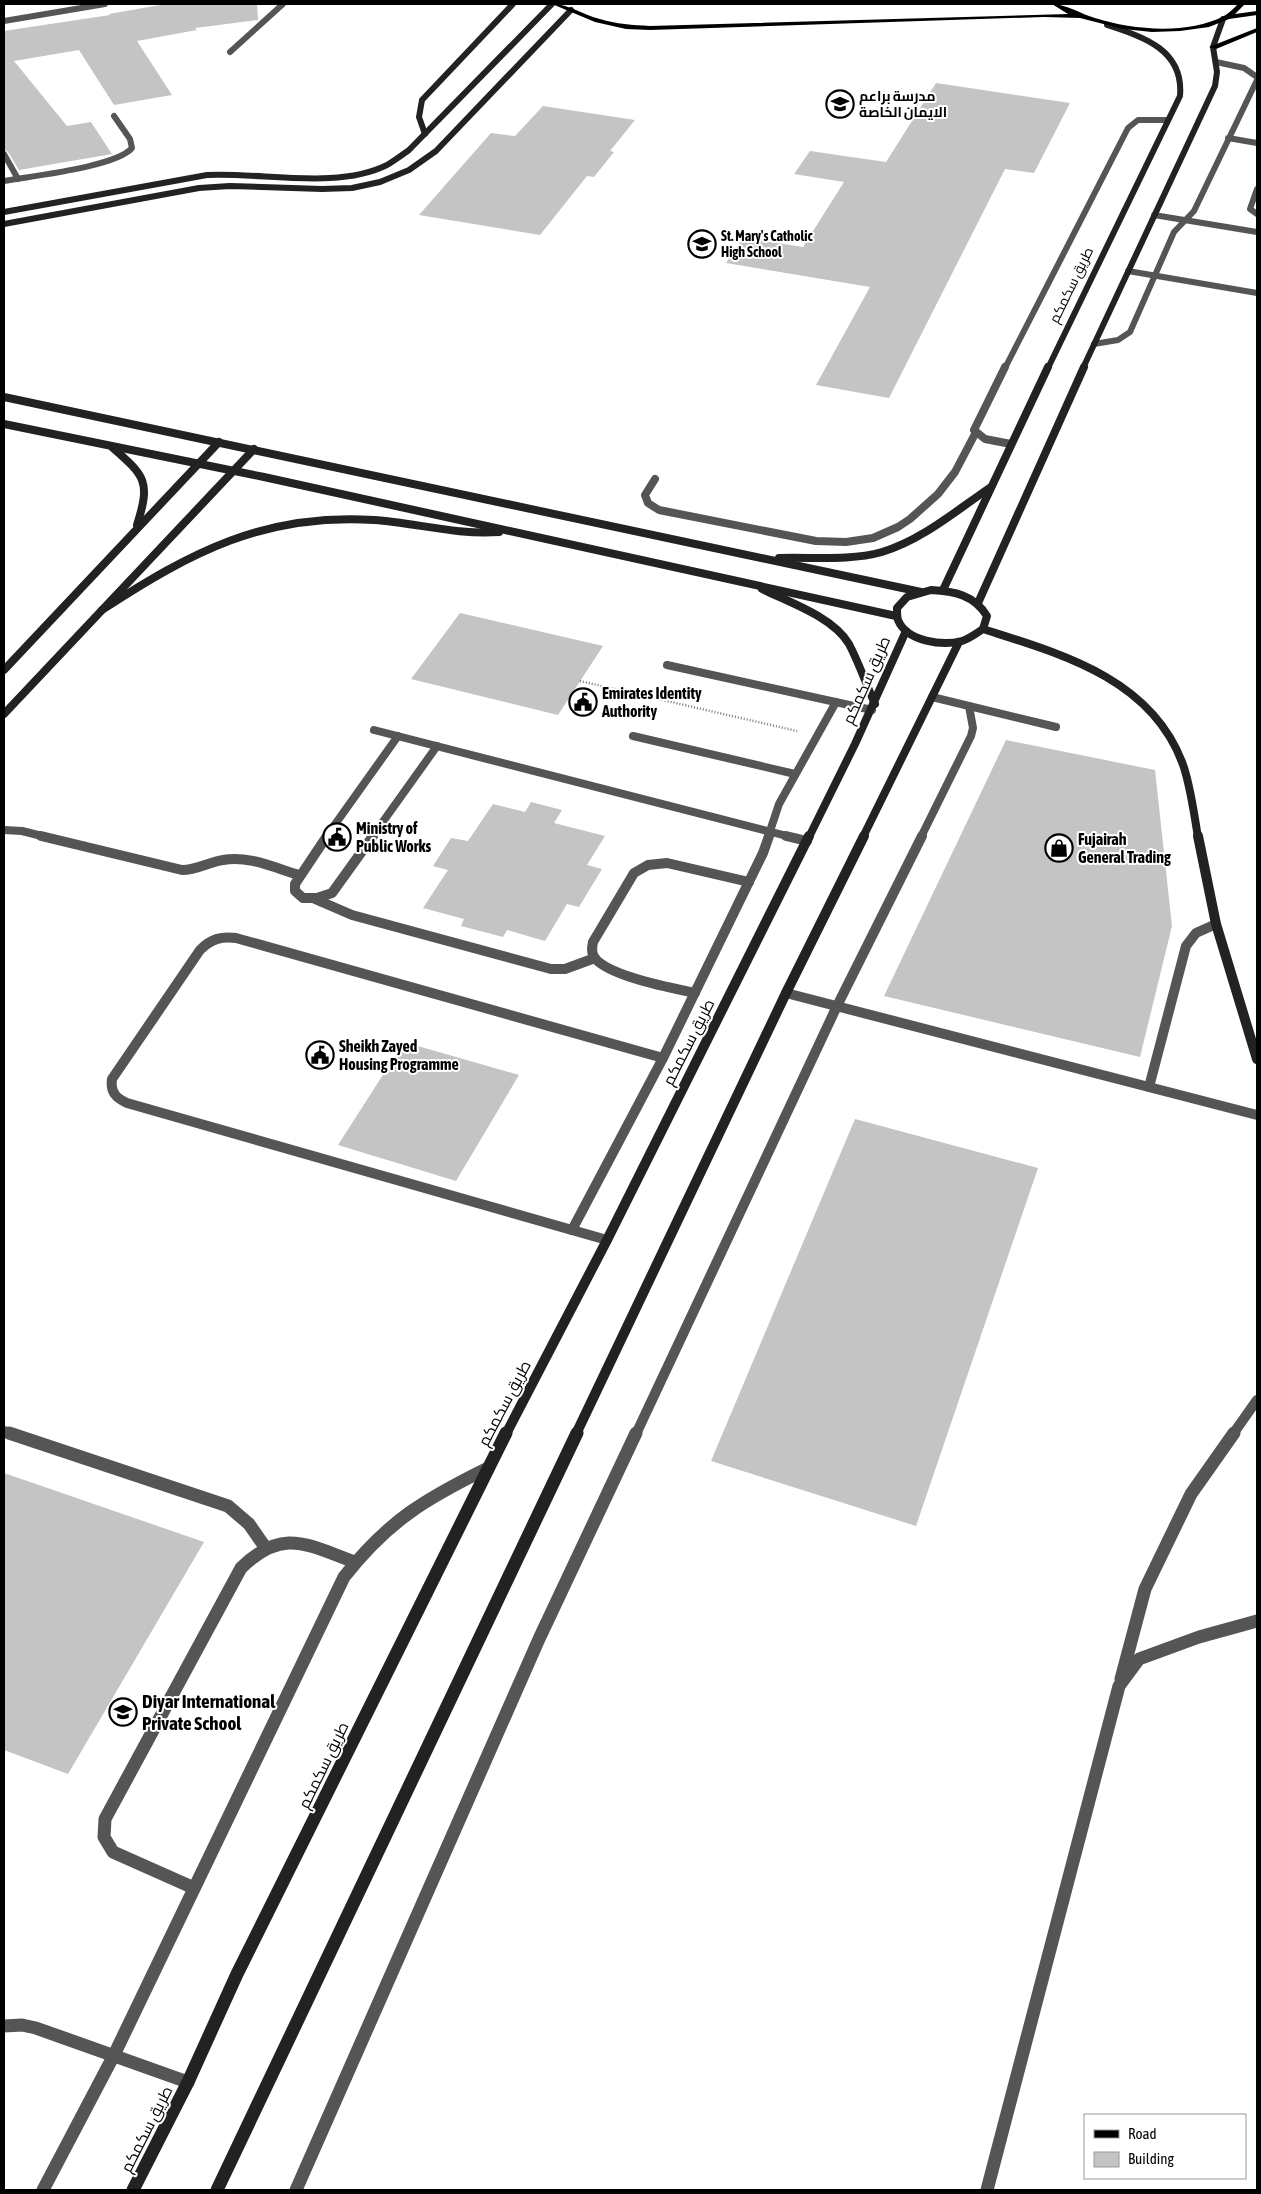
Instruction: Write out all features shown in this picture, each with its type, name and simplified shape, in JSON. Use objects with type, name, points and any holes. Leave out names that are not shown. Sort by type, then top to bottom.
[{"type":"main road","points":[[554,4],[591,19],[612,24],[658,28],[1038,15],[1079,16]]},
{"type":"main road","points":[[1055,4],[1079,16],[1107,24],[1139,29],[1171,29],[1200,26],[1224,18],[1257,13]]},
{"type":"main road","points":[[1224,18],[1235,12],[1242,4]]},
{"type":"main road","points":[[1213,47],[1257,30]]},
{"type":"street","points":[[4,21],[105,4]]},
{"type":"street","points":[[230,52],[283,4]]},
{"type":"street","points":[[425,134],[418,116],[422,100],[513,4]]},
{"type":"street","points":[[4,212],[207,175],[258,173],[321,179],[353,176],[381,168],[393,162],[425,134],[554,4]]},
{"type":"street","points":[[4,224],[197,188],[235,186],[304,191],[336,190],[370,186],[397,177],[424,162],[436,151],[571,10]]},
{"type":"street","points":[[978,603],[1094,344],[1215,86],[1216,62],[1213,47],[1224,18]]},
{"type":"street","name":"طريق سكمكم","points":[[943,590],[1011,444],[1168,120],[1182,87],[1182,77],[1177,67],[1158,47],[1107,24]]},
{"type":"street","points":[[1094,344],[1118,340],[1130,332],[1174,232],[1194,211],[1257,79],[1254,73],[1246,68],[1216,62]]},
{"type":"street","points":[[4,181],[106,162],[128,154],[132,148],[130,139],[114,116]]},
{"type":"street","points":[[655,479],[645,495],[648,503],[659,510],[816,540],[848,542],[864,540],[885,534],[902,526],[947,484],[976,434],[975,426],[1128,128],[1133,122],[1138,120],[1168,120]]},
{"type":"street","points":[[1228,138],[1257,143]]},
{"type":"street","points":[[4,154],[18,179]]},
{"type":"street","points":[[1257,189],[1250,209],[1257,214]]},
{"type":"street","points":[[1154,215],[1257,232]]},
{"type":"street","points":[[1128,271],[1257,293]]},
{"type":"street","points":[[4,397],[921,592],[943,590],[962,594],[978,603],[987,616],[983,629],[978,635],[959,642],[930,642],[914,636],[900,625],[896,616],[898,605],[921,592]]},
{"type":"street","points":[[4,424],[508,530],[896,616]]},
{"type":"street","points":[[976,434],[988,440],[1011,444]]},
{"type":"street","points":[[4,670],[219,442]]},
{"type":"street","points":[[112,446],[137,468],[146,485],[144,505],[135,531]]},
{"type":"street","points":[[4,714],[254,449]]},
{"type":"street","points":[[763,558],[857,556],[884,551],[910,540],[992,486]]},
{"type":"street","points":[[102,610],[165,570],[204,550],[226,541],[273,528],[316,522],[353,520],[393,522],[472,533],[508,530]]},
{"type":"street","points":[[667,665],[836,702],[873,707],[848,643],[841,634],[812,614],[748,582]]},
{"type":"street","points":[[983,629],[1094,668],[1136,695],[1166,728],[1176,745],[1183,763],[1216,924],[1257,1059]]},
{"type":"street","name":"طريق سكمكم","points":[[133,2190],[188,2082],[237,1974],[488,1468],[607,1240],[807,841],[873,707],[906,631]]},
{"type":"street","points":[[217,2190],[786,993],[959,642]]},
{"type":"street","points":[[932,697],[1056,727]]},
{"type":"street","points":[[572,1230],[663,1058],[767,846],[775,813],[836,702]]},
{"type":"street","points":[[296,2190],[539,1639],[837,1006],[972,736],[973,728],[969,706]]},
{"type":"street","points":[[374,730],[807,841]]},
{"type":"street","points":[[398,736],[299,874],[294,883],[294,889],[298,895],[315,899],[352,915],[551,968],[565,968],[595,958]]},
{"type":"street","points":[[633,736],[795,774]]},
{"type":"street","points":[[315,899],[324,898],[336,888],[437,746]]},
{"type":"street","points":[[4,822],[22,832]]},
{"type":"street","points":[[4,830],[22,832],[182,870],[196,870],[223,860],[238,859],[299,874]]},
{"type":"street","points":[[695,993],[636,978],[603,965],[595,958],[592,950],[593,942],[630,879],[641,868],[648,865],[667,863],[749,882]]},
{"type":"street","points":[[1149,1087],[1186,946],[1196,933],[1216,924]]},
{"type":"street","points":[[607,1240],[127,1103],[117,1098],[111,1091],[110,1082],[200,950],[206,943],[215,938],[226,937],[236,938],[663,1058]]},
{"type":"street","points":[[786,993],[1257,1115]]},
{"type":"street","points":[[987,2190],[1145,1589],[1191,1494],[1257,1400]]},
{"type":"street","points":[[4,1431],[228,1506],[250,1524],[265,1547]]},
{"type":"street","points":[[43,2190],[114,2055],[344,1577],[355,1562],[385,1530],[409,1510],[488,1468]]},
{"type":"street","points":[[194,1888],[113,1852],[106,1843],[103,1831],[105,1818],[241,1568],[252,1556],[265,1547],[280,1542],[296,1542],[355,1562]]},
{"type":"street","points":[[1119,1686],[1139,1659],[1199,1637],[1257,1620]]},
{"type":"street","points":[[4,2026],[22,2025],[36,2028],[188,2082]]},
{"type":"path","points":[[580,681],[817,736]]},
{"type":"building","points":[[166,4],[257,4],[258,20],[195,28],[197,30],[137,41],[172,95],[114,105],[79,50],[14,61],[67,126],[91,122],[112,154],[19,170],[8,152],[4,149],[4,31],[110,15]]},
{"type":"building","points":[[936,83],[1070,103],[1034,173],[1005,169],[889,398],[816,385],[870,287],[726,263],[743,238],[803,247],[844,182],[794,174],[810,151],[886,162]]},
{"type":"building","points":[[543,106],[635,120],[610,151],[614,152],[594,177],[587,176],[540,235],[419,215],[491,133],[515,136]]},
{"type":"building","points":[[460,613],[603,646],[558,715],[411,679]]},
{"type":"building","name":"Fujairah General Trading","points":[[1006,740],[1155,770],[1172,926],[1140,1057],[884,996]]},
{"type":"building","points":[[531,802],[562,810],[554,823],[605,836],[587,865],[602,869],[579,907],[567,904],[545,941],[507,930],[503,937],[461,926],[464,919],[423,908],[448,870],[433,866],[451,838],[468,841],[493,804],[525,812]]},
{"type":"building","points":[[404,1042],[519,1075],[456,1181],[338,1145]]},
{"type":"building","points":[[855,1119],[1038,1168],[916,1526],[711,1461]]},
{"type":"building","points":[[4,1473],[204,1542],[68,1774],[4,1750]]},
{"type":"place","name":"مدرسة براعم الايمان الخاصة","points":[[840,104]]},
{"type":"place","name":"St. Mary's Catholic High School","points":[[702,244]]},
{"type":"place","name":"Emirates Identity Authority","points":[[583,702]]},
{"type":"place","name":"Ministry of Public Works","points":[[337,837]]},
{"type":"place","name":"Fujairah General Trading","points":[[1059,848]]},
{"type":"place","name":"Sheikh Zayed Housing Programme","points":[[320,1055]]},
{"type":"place","name":"Diyar International Private School","points":[[123,1712]]}]
